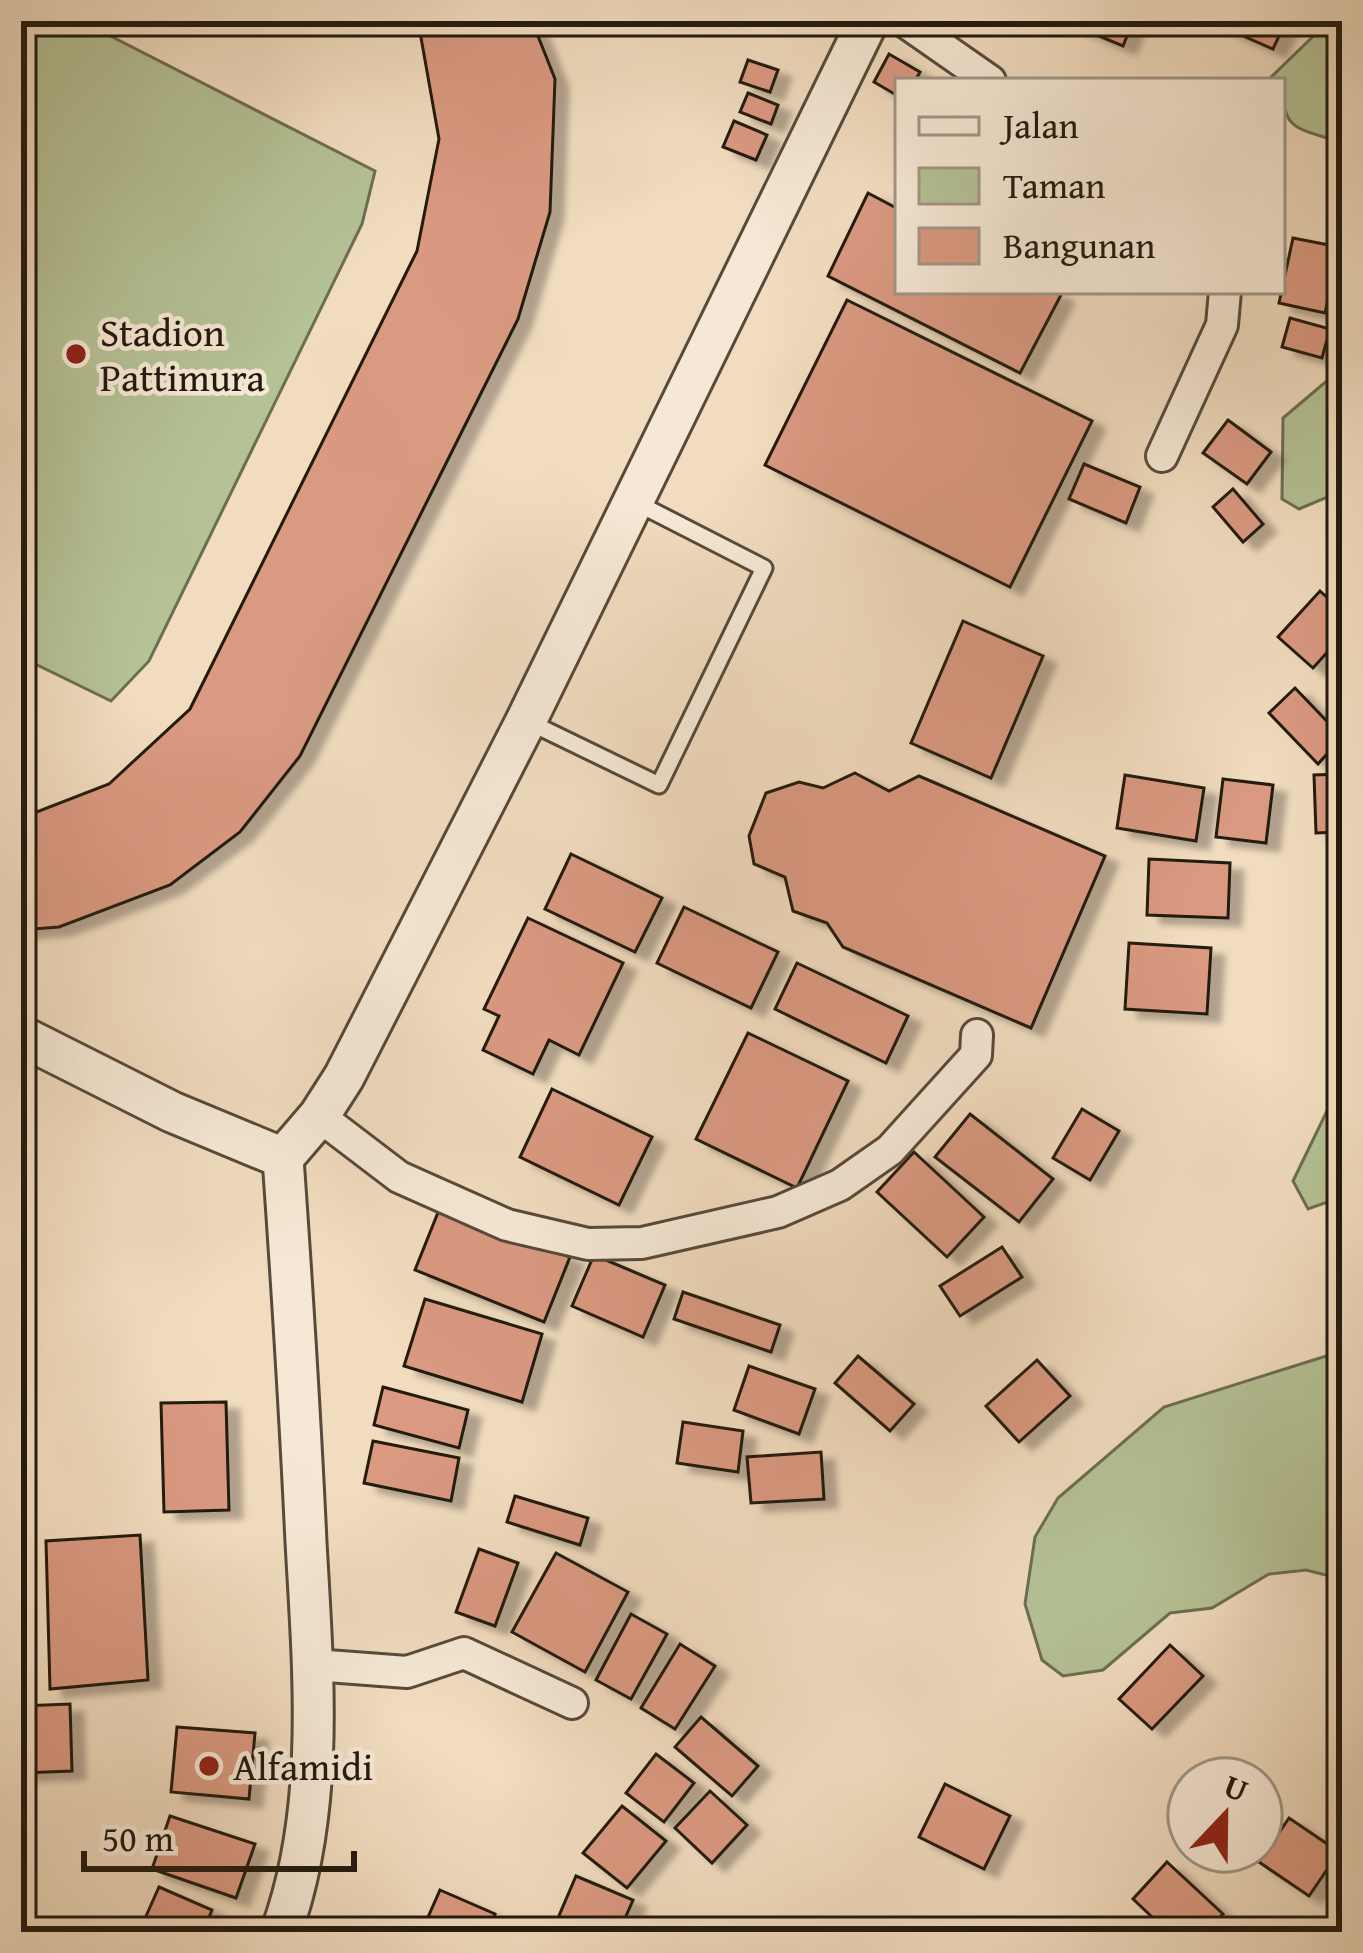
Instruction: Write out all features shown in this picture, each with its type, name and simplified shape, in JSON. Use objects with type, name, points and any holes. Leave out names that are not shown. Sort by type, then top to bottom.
[{"type":"street","points":[[281,1932],[295,1894],[307,1821],[314,1665],[283,1158],[344,1077],[526,721],[868,21]]},
{"type":"street","points":[[904,21],[986,78]]},
{"type":"street","points":[[1162,456],[1222,325],[1225,294]]},
{"type":"street","points":[[319,1115],[399,1177],[507,1225],[588,1244],[642,1244],[778,1212],[840,1185],[890,1150],[976,1055],[977,1035]]},
{"type":"street","points":[[21,1036],[172,1112],[283,1158]]},
{"type":"street","points":[[314,1665],[407,1672],[464,1653],[572,1703]]},
{"type":"lane","points":[[526,721],[659,785],[678,746],[764,568],[633,501]]},
{"type":"green space","points":[[30,21],[81,21],[375,171],[362,224],[149,661],[111,701],[21,657],[21,32]]},
{"type":"green space","points":[[1329,21],[1342,21],[1342,143],[1289,120],[1285,78],[1270,78]]},
{"type":"green space","points":[[1342,368],[1342,491],[1299,509],[1282,499],[1283,418]]},
{"type":"green space","points":[[1342,1080],[1342,1197],[1308,1209],[1293,1181]]},
{"type":"green space","points":[[1342,1351],[1342,1579],[1306,1570],[1269,1574],[1212,1608],[1170,1613],[1103,1670],[1063,1676],[1042,1660],[1025,1604],[1035,1537],[1058,1498],[1164,1407]]},
{"type":"building","points":[[413,21],[532,21],[555,79],[550,212],[518,319],[300,756],[240,832],[170,885],[59,927],[21,930],[21,818],[109,784],[190,709],[417,251],[439,139],[420,32]]},
{"type":"building","points":[[1071,21],[1133,21],[1123,46]]},
{"type":"building","points":[[1219,21],[1286,21],[1273,49],[1218,25]]},
{"type":"building","points":[[889,54],[920,72],[917,78],[895,78],[895,94],[874,82]]},
{"type":"building","points":[[748,60],[778,70],[770,92],[740,82]]},
{"type":"building","points":[[748,93],[778,105],[771,124],[740,112]]},
{"type":"building","points":[[734,121],[767,135],[756,160],[723,147]]},
{"type":"building","points":[[868,193],[895,207],[895,294],[1061,295],[1020,373],[828,276]]},
{"type":"building","points":[[1293,238],[1339,247],[1325,313],[1279,303],[1285,294]]},
{"type":"building","points":[[847,300],[1092,421],[1010,587],[765,465]]},
{"type":"building","points":[[1290,318],[1330,329],[1322,358],[1282,347]]},
{"type":"building","points":[[1228,420],[1271,452],[1247,484],[1203,453]]},
{"type":"building","points":[[1084,464],[1140,487],[1126,523],[1069,499]]},
{"type":"building","points":[[1233,489],[1263,524],[1243,542],[1213,507]]},
{"type":"building","points":[[1320,591],[1342,611],[1342,636],[1313,668],[1278,637]]},
{"type":"building","points":[[963,621],[1043,656],[991,778],[911,743]]},
{"type":"building","points":[[1295,688],[1342,737],[1318,764],[1269,713]]},
{"type":"building","points":[[855,773],[889,791],[919,776],[1105,856],[1031,1028],[843,947],[827,923],[793,911],[785,877],[754,864],[749,836],[766,793],[799,782],[823,788]]},
{"type":"building","points":[[1342,774],[1342,832],[1316,833],[1314,775]]},
{"type":"building","points":[[1125,775],[1204,788],[1196,841],[1117,828]]},
{"type":"building","points":[[1223,779],[1273,785],[1266,843],[1216,837]]},
{"type":"building","points":[[571,854],[662,898],[635,952],[545,909]]},
{"type":"building","points":[[1149,859],[1230,863],[1228,918],[1147,915]]},
{"type":"building","points":[[1342,864],[1342,934],[1331,935],[1328,865]]},
{"type":"building","points":[[684,907],[778,952],[751,1008],[657,963]]},
{"type":"building","points":[[528,918],[623,963],[579,1055],[549,1040],[533,1074],[483,1050],[499,1016],[484,1009]]},
{"type":"building","points":[[1129,943],[1211,948],[1207,1014],[1125,1009]]},
{"type":"building","points":[[797,963],[908,1016],[886,1063],[775,1009]]},
{"type":"building","points":[[748,1033],[848,1081],[797,1188],[696,1139]]},
{"type":"building","points":[[552,1089],[652,1137],[619,1205],[520,1157]]},
{"type":"building","points":[[1082,1109],[1119,1131],[1090,1180],[1053,1158]]},
{"type":"building","points":[[970,1114],[1053,1179],[1019,1222],[935,1157]]},
{"type":"building","points":[[914,1152],[984,1217],[947,1257],[877,1192]]},
{"type":"building","points":[[441,1205],[570,1257],[544,1322],[415,1270]]},
{"type":"building","points":[[1002,1247],[1022,1277],[960,1316],[940,1286]]},
{"type":"building","points":[[594,1255],[665,1285],[643,1337],[572,1306]]},
{"type":"building","points":[[683,1292],[780,1325],[771,1352],[674,1319]]},
{"type":"building","points":[[425,1299],[542,1334],[522,1402],[404,1366]]},
{"type":"building","points":[[858,1356],[914,1404],[890,1431],[835,1383]]},
{"type":"building","points":[[1037,1360],[1070,1396],[1019,1442],[986,1406]]},
{"type":"building","points":[[749,1366],[815,1389],[799,1434],[734,1410]]},
{"type":"building","points":[[383,1387],[468,1410],[459,1448],[374,1425]]},
{"type":"building","points":[[226,1402],[229,1510],[164,1512],[161,1403]]},
{"type":"building","points":[[683,1422],[743,1431],[738,1472],[677,1463]]},
{"type":"building","points":[[373,1441],[459,1458],[451,1501],[364,1483]]},
{"type":"building","points":[[821,1452],[824,1499],[751,1503],[747,1457]]},
{"type":"building","points":[[515,1496],[588,1518],[580,1545],[507,1522]]},
{"type":"building","points":[[140,1535],[148,1680],[50,1689],[46,1541]]},
{"type":"building","points":[[479,1549],[518,1563],[495,1626],[456,1612]]},
{"type":"building","points":[[556,1553],[628,1592],[585,1672],[512,1632]]},
{"type":"building","points":[[631,1614],[667,1634],[631,1699],[596,1680]]},
{"type":"building","points":[[680,1644],[715,1666],[675,1729],[641,1708]]},
{"type":"building","points":[[1170,1645],[1203,1676],[1152,1729],[1119,1699]]},
{"type":"building","points":[[70,1704],[72,1771],[21,1773],[21,1706]]},
{"type":"building","points":[[701,1717],[758,1766],[732,1796],[675,1747]]},
{"type":"building","points":[[177,1727],[255,1733],[249,1799],[171,1792]]},
{"type":"building","points":[[656,1754],[694,1783],[664,1822],[626,1793]]},
{"type":"building","points":[[945,1784],[1010,1816],[984,1869],[919,1837]]},
{"type":"building","points":[[710,1791],[747,1825],[712,1863],[675,1828]]},
{"type":"building","points":[[622,1806],[666,1841],[627,1888],[583,1853]]},
{"type":"building","points":[[170,1816],[255,1844],[236,1898],[152,1869]]},
{"type":"building","points":[[1289,1818],[1339,1852],[1309,1896],[1278,1875],[1285,1875]]},
{"type":"building","points":[[1165,1864],[1165,1875],[1181,1875],[1223,1914],[1206,1932],[1168,1932],[1133,1899]]},
{"type":"building","points":[[576,1876],[633,1900],[619,1932],[552,1932]]},
{"type":"building","points":[[159,1887],[212,1910],[203,1932],[139,1932]]},
{"type":"building","points":[[440,1890],[495,1914],[487,1932],[444,1932],[425,1924]]},
{"type":"place","name":"Stadion Pattimura","points":[[76,354]]},
{"type":"place","name":"Alfamidi","points":[[209,1766]]}]
